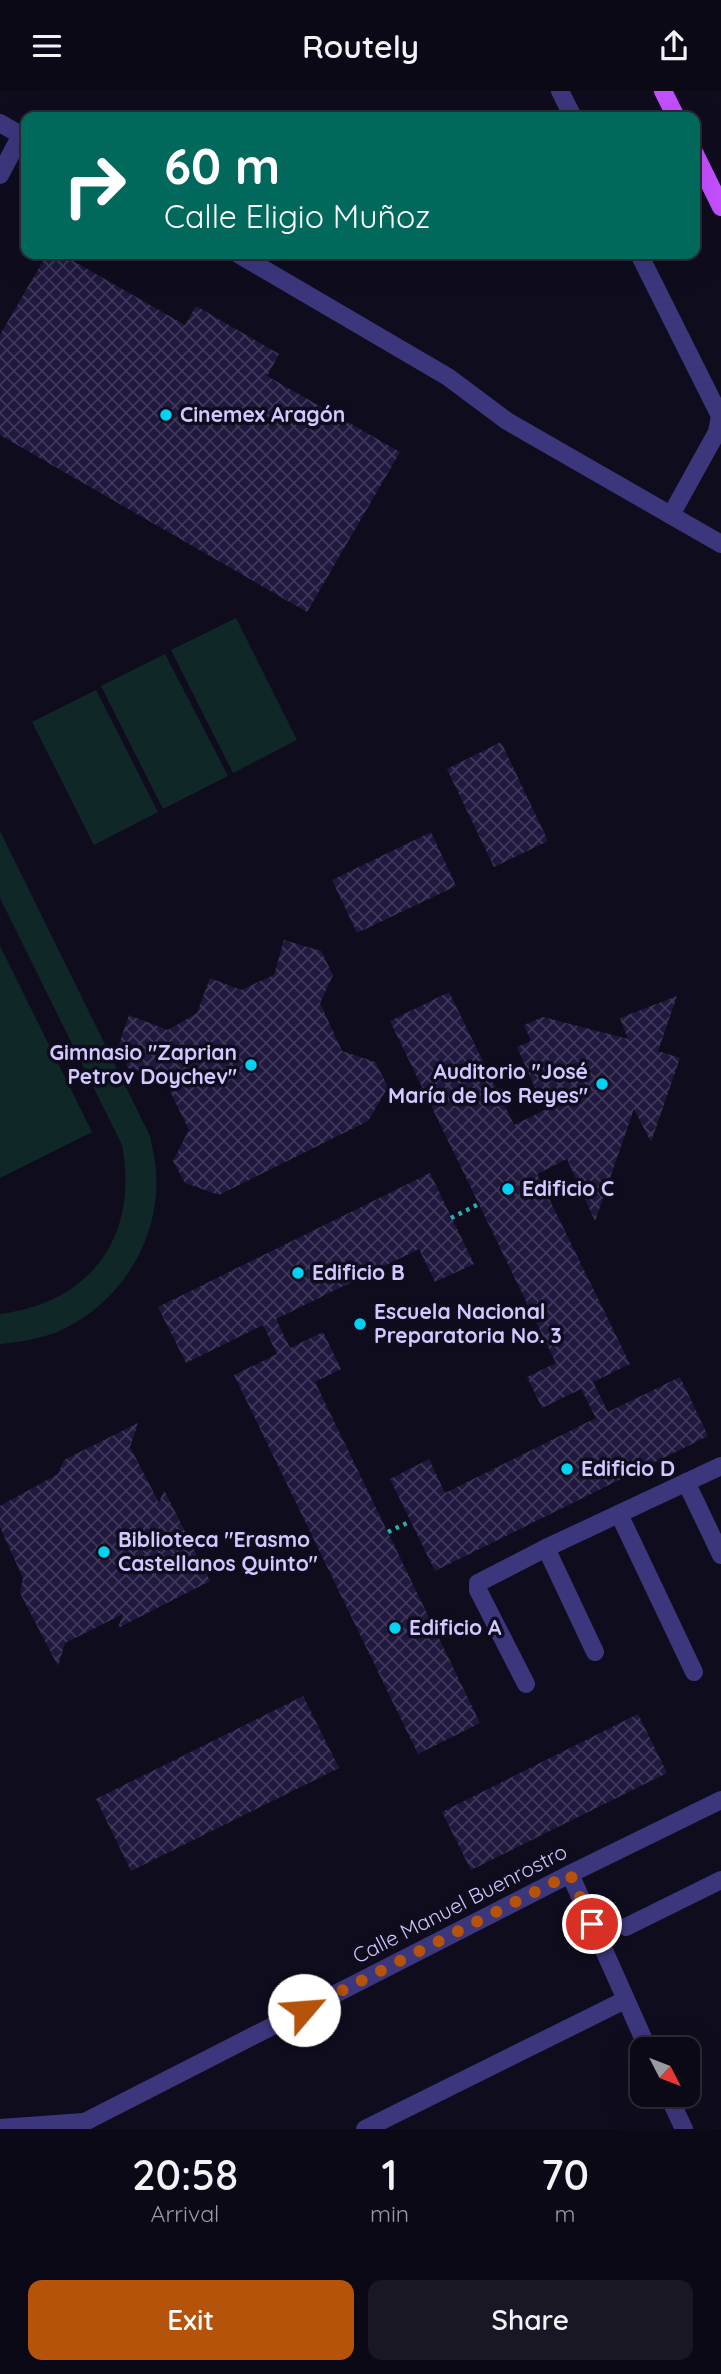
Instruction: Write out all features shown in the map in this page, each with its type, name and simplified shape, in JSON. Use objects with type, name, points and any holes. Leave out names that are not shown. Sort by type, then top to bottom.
[{"type":"main road","points":[[663,91],[674,112]]},
{"type":"main road","points":[[700,164],[721,207]]},
{"type":"street","points":[[560,91],[570,112]]},
{"type":"street","points":[[0,123],[21,134]]},
{"type":"street","points":[[0,175],[21,141]]},
{"type":"street","points":[[247,259],[448,377],[507,421],[721,544]]},
{"type":"street","points":[[642,259],[718,408],[720,424],[671,515]]},
{"type":"street","points":[[526,1684],[477,1586],[478,1583],[721,1466]]},
{"type":"street","points":[[686,1482],[721,1555]]},
{"type":"street","points":[[619,1514],[694,1672]]},
{"type":"street","points":[[546,1548],[596,1652]]},
{"type":"street","name":"Calle Manuel Buenrostro","points":[[79,2125],[570,1874],[721,1800]]},
{"type":"street","points":[[570,1874],[642,2037]]},
{"type":"street","points":[[626,1927],[721,1880]]},
{"type":"street","points":[[365,2129],[625,2000]]},
{"type":"street","points":[[672,2107],[680,2128]]},
{"type":"street","points":[[0,2128],[79,2125]]},
{"type":"path","points":[[451,1217],[478,1204]]},
{"type":"path","points":[[388,1532],[411,1521]]},
{"type":"green space","points":[[236,618],[297,740],[233,773],[171,650]]},
{"type":"green space","points":[[165,654],[228,776],[163,809],[101,686]]},
{"type":"green space","points":[[96,690],[158,812],[94,845],[32,722]]},
{"type":"green space","points":[[0,831],[150,1136],[156,1187],[153,1216],[147,1237],[126,1276],[111,1294],[77,1322],[57,1332],[0,1344],[0,1314],[32,1307],[60,1295],[84,1279],[102,1259],[115,1235],[123,1208],[125,1178],[122,1145],[0,898]]},
{"type":"green space","points":[[0,946],[92,1132],[0,1178]]},
{"type":"building","points":[[44,259],[70,259],[185,325],[196,306],[279,354],[267,376],[400,452],[307,612],[0,435],[0,335]]},
{"type":"building","points":[[501,742],[548,841],[494,867],[447,769]]},
{"type":"building","points":[[431,832],[456,886],[357,933],[332,880]]},
{"type":"building","name":"Gimnasio \"Zaprian Petrov Doychev\"","points":[[284,940],[321,951],[333,975],[320,1003],[342,1051],[375,1062],[388,1087],[368,1121],[219,1195],[185,1183],[173,1161],[189,1130],[165,1081],[128,1068],[118,1047],[129,1015],[168,1030],[197,1013],[210,978],[241,990],[274,975]]},
{"type":"building","points":[[449,992],[514,1125],[545,1110],[517,1047],[531,1041],[524,1025],[543,1017],[628,1039],[620,1018],[677,996],[658,1051],[680,1058],[651,1142],[634,1109],[595,1221],[567,1159],[537,1174],[630,1364],[593,1382],[608,1412],[680,1377],[708,1436],[435,1571],[390,1479],[429,1459],[445,1493],[596,1418],[581,1389],[542,1408],[527,1377],[556,1363],[390,1021]]},
{"type":"building","points":[[430,1173],[474,1264],[435,1282],[419,1249],[276,1319],[290,1348],[323,1332],[341,1369],[315,1382],[480,1723],[418,1754],[234,1375],[277,1354],[263,1325],[186,1363],[158,1307]]},
{"type":"building","name":"Biblioteca \"Erasmo Castellanos Quinto\"","points":[[138,1423],[130,1447],[159,1503],[164,1490],[210,1581],[118,1628],[123,1614],[65,1643],[58,1666],[20,1593],[23,1578],[0,1527],[0,1506],[58,1474],[64,1460]]},
{"type":"building","points":[[303,1696],[339,1768],[131,1871],[96,1799]]},
{"type":"building","points":[[638,1714],[667,1773],[471,1870],[442,1812]]},
{"type":"place","name":"Cinemex Aragón","points":[[166,415]]},
{"type":"place","name":"Gimnasio \"Zaprian Petrov Doychev\"","points":[[251,1065]]},
{"type":"place","name":"Auditorio \"José María de los Reyes\"","points":[[602,1084]]},
{"type":"place","name":"Edificio C","points":[[508,1189]]},
{"type":"place","name":"Edificio B","points":[[298,1273]]},
{"type":"place","name":"Escuela Nacional Preparatoria No. 3","points":[[360,1324]]},
{"type":"place","name":"Edificio D","points":[[567,1469]]},
{"type":"place","name":"Biblioteca \"Erasmo Castellanos Quinto\"","points":[[104,1552]]},
{"type":"place","name":"Edificio A","points":[[395,1628]]},
{"type":"route","points":[[304,2010],[570,1874],[592,1924]]}]
